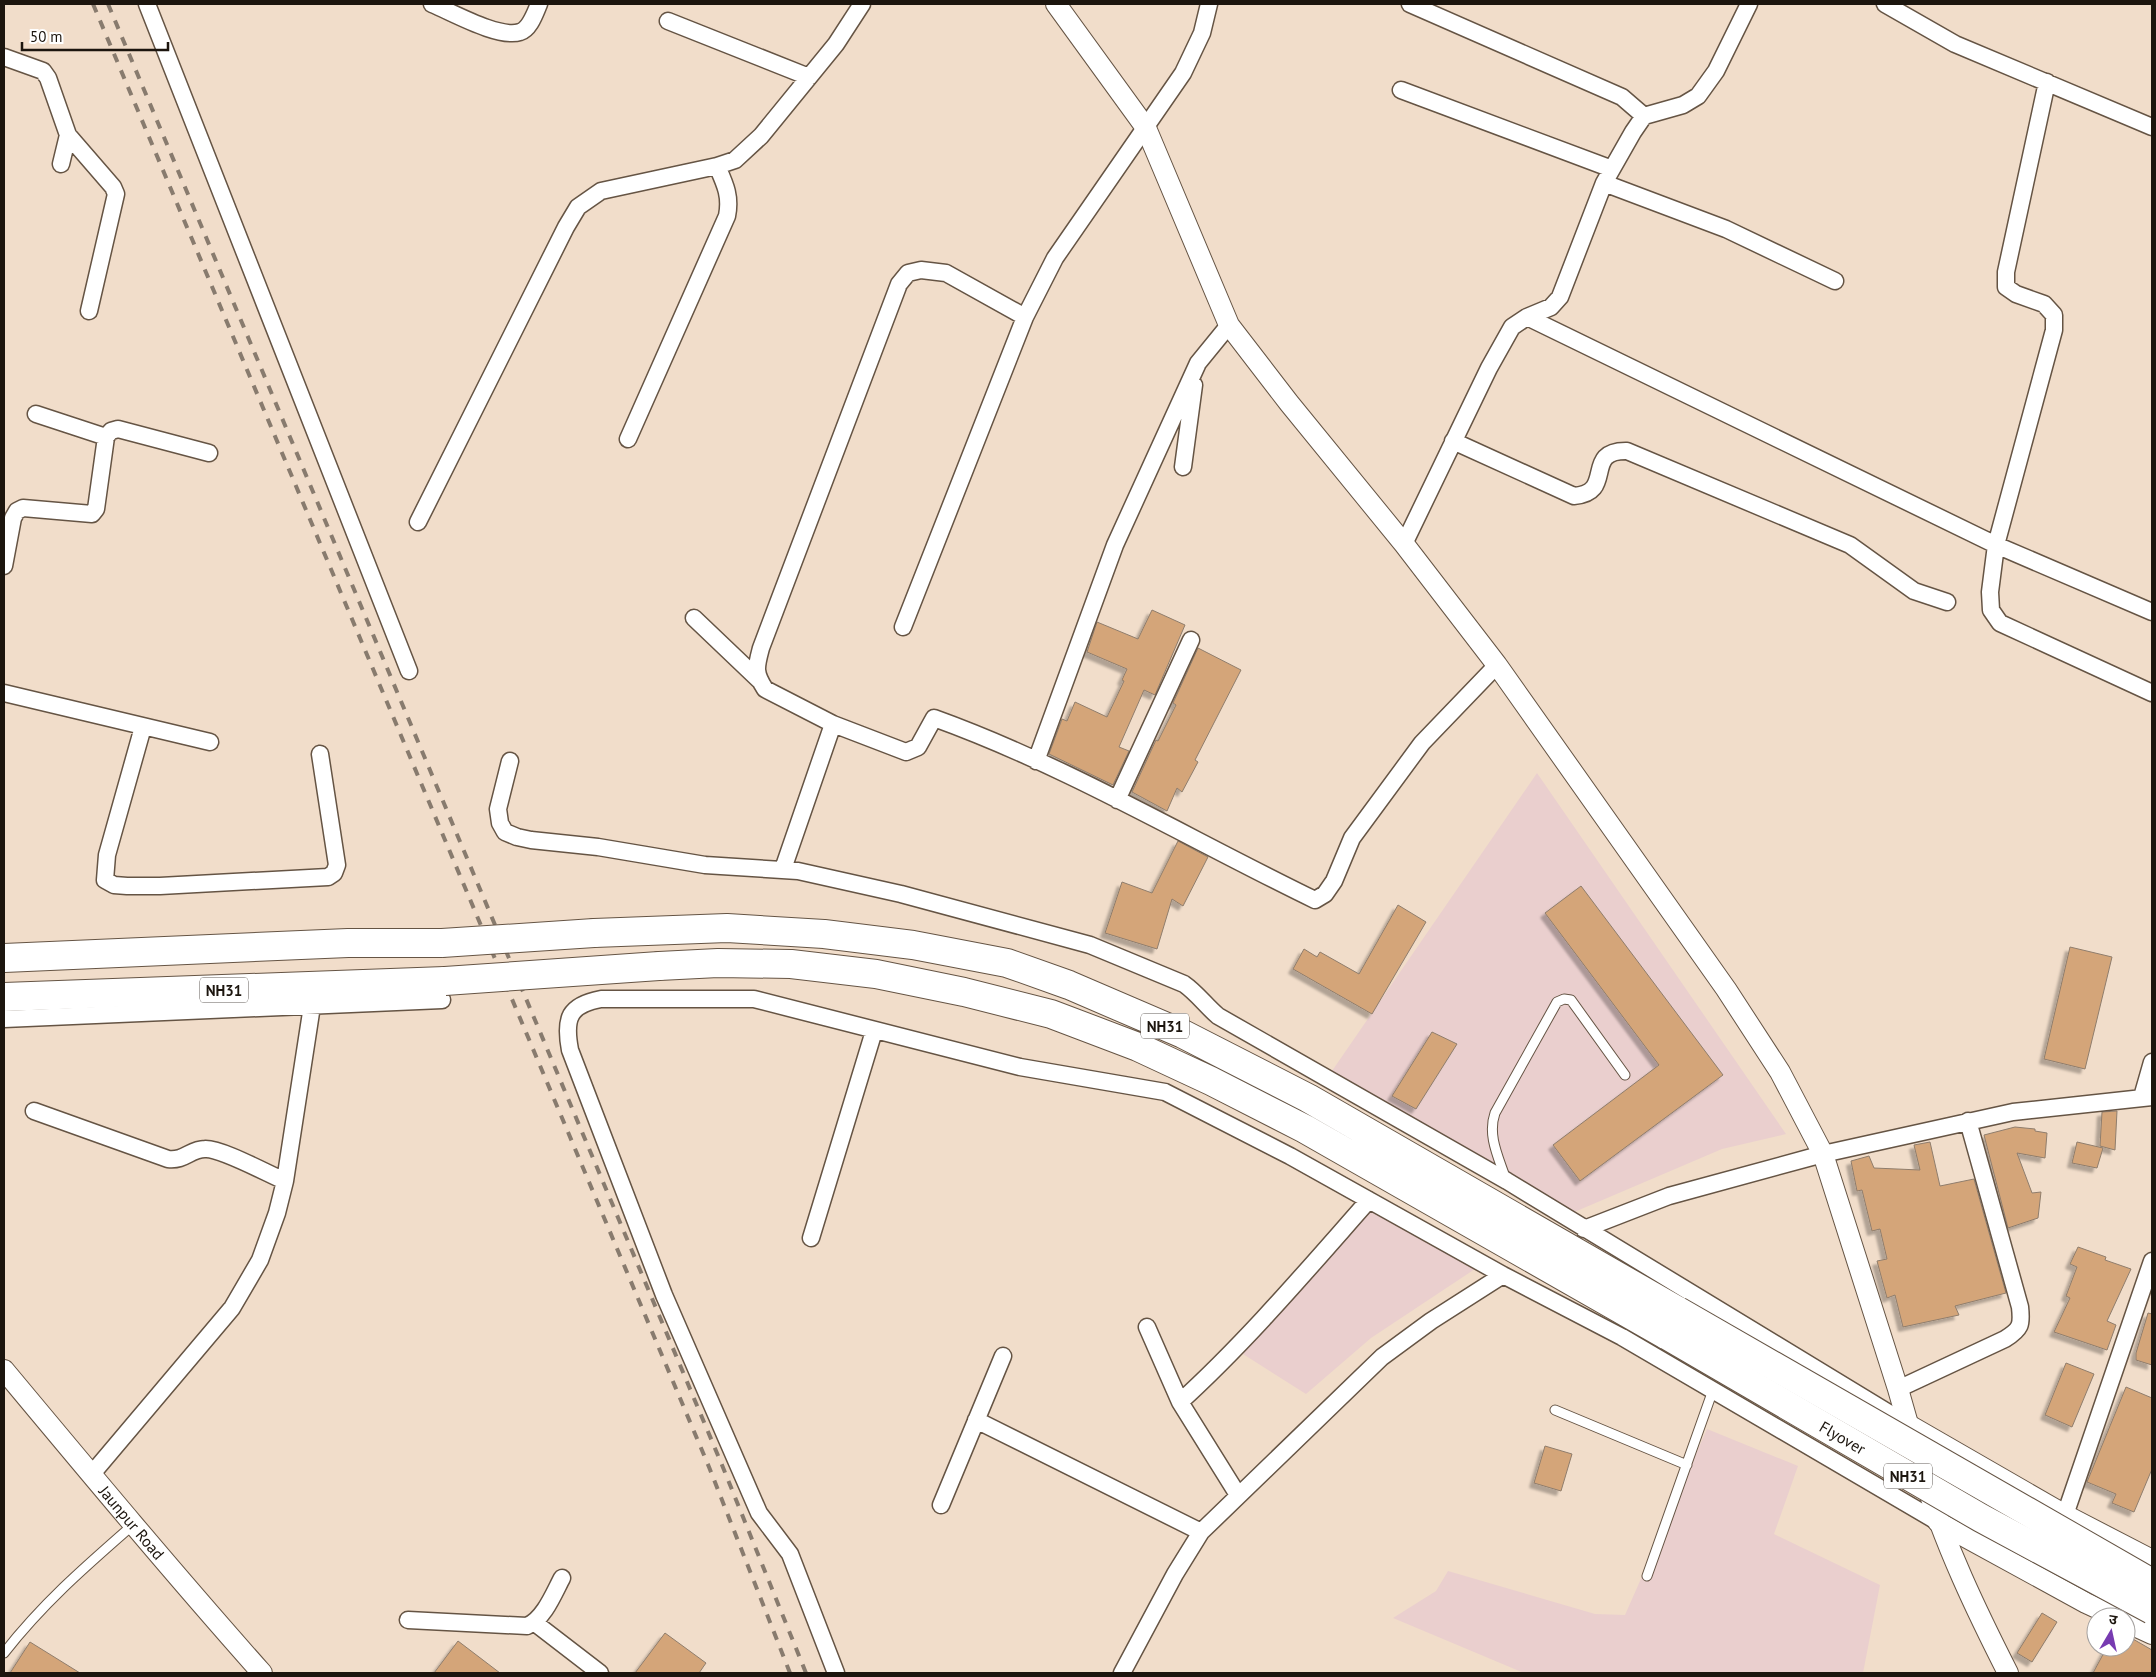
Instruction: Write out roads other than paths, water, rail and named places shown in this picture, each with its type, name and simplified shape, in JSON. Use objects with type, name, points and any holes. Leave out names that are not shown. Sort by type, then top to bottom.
[{"type":"highway","name":"Flyover","points":[[4,958],[348,943],[442,943],[594,933],[727,928],[824,934],[913,945],[1006,963],[1069,984],[1183,1034],[1308,1098],[2152,1583]]},
{"type":"highway","name":"Flyover","points":[[444,991],[659,966],[718,963],[791,964],[876,974],[964,992],[1051,1014],[1146,1051],[1210,1081],[1305,1130],[1668,1336],[1981,1518],[2152,1610]]},
{"type":"highway","name":"NH31","points":[[4,997],[444,991]]},
{"type":"street","points":[[146,4],[409,671]]},
{"type":"street","points":[[432,4],[489,28],[507,33],[521,32],[530,23],[539,4]]},
{"type":"street","points":[[418,522],[566,227],[578,207],[601,192],[717,166],[735,160],[749,148],[836,44],[862,4]]},
{"type":"street","points":[[1056,4],[1146,128],[1229,324],[1404,544],[1497,665],[1726,989],[1780,1072],[1823,1154],[1938,1522],[1979,1616],[2008,1673]]},
{"type":"street","points":[[902,627],[1024,318],[1055,258],[1146,128],[1194,54],[1209,4]]},
{"type":"street","points":[[1410,4],[1622,97],[1644,116]]},
{"type":"street","points":[[1404,544],[1453,441],[1512,327],[1526,317],[1551,307],[1560,297],[1604,183],[1644,116],[1683,105],[1698,96],[1716,71],[1749,4]]},
{"type":"street","points":[[1885,4],[1955,44],[2152,127]]},
{"type":"street","points":[[668,20],[809,77]]},
{"type":"street","points":[[4,57],[43,71],[48,78],[68,135],[113,187],[116,194],[89,311]]},
{"type":"street","points":[[2047,82],[2006,272],[2006,287],[2016,294],[2044,304],[2054,315],[2054,330],[1996,545],[1990,592],[1991,610],[2000,622],[2152,693]]},
{"type":"street","points":[[1402,90],[1612,169]]},
{"type":"street","points":[[61,164],[68,135]]},
{"type":"street","points":[[628,439],[726,216],[729,204],[728,191],[717,166]]},
{"type":"street","points":[[1604,183],[1726,229],[1835,281]]},
{"type":"street","points":[[1024,318],[946,273],[921,270],[908,273],[899,284],[761,648],[756,670],[764,689],[834,724],[906,752],[918,747],[934,718],[1036,761],[1315,900],[1325,894],[1334,882],[1352,838],[1422,743],[1497,665]]},
{"type":"street","points":[[1526,317],[1996,545],[2152,612]]},
{"type":"street","points":[[1036,761],[1115,545],[1198,363],[1229,324]]},
{"type":"street","points":[[1183,467],[1198,363]]},
{"type":"street","points":[[36,414],[106,437]]},
{"type":"street","points":[[4,566],[9,517],[17,511],[23,508],[92,514],[96,509],[106,437],[111,431],[118,429],[209,453]]},
{"type":"street","points":[[1453,441],[1574,496],[1586,495],[1594,489],[1604,458],[1613,451],[1627,451],[1850,544],[1914,591],[1947,602]]},
{"type":"street","points":[[694,618],[759,680]]},
{"type":"street","points":[[1117,800],[1191,640]]},
{"type":"street","points":[[4,694],[210,742]]},
{"type":"street","points":[[783,869],[834,724]]},
{"type":"street","points":[[143,727],[107,856],[105,880],[114,884],[160,886],[328,877],[334,873],[337,865],[320,754]]},
{"type":"street","points":[[510,761],[498,809],[500,823],[505,832],[511,834],[531,840],[598,847],[705,865],[798,871],[901,894],[1090,945],[1184,984],[1193,990],[1204,1004],[1218,1016],[1507,1181],[1907,1424],[2065,1514],[2152,1560]]},
{"type":"street","points":[[4,1019],[312,1006],[444,991]]},
{"type":"street","points":[[836,1673],[790,1554],[759,1513],[664,1295],[570,1050],[567,1036],[568,1020],[574,1010],[583,1002],[601,999],[754,999],[1020,1068],[1165,1092],[1290,1156],[1503,1275],[1622,1337],[1938,1522],[2097,1607]]},
{"type":"street","points":[[91,1474],[232,1308],[260,1260],[277,1213],[285,1181],[312,1006]]},
{"type":"street","points":[[811,1238],[874,1031]]},
{"type":"street","points":[[1584,1229],[1668,1196],[1823,1154],[2013,1112],[2147,1097],[2152,1062]]},
{"type":"street","points":[[34,1111],[168,1159],[177,1160],[196,1151],[210,1149],[285,1181]]},
{"type":"street","points":[[1898,1389],[2005,1339],[2017,1331],[2021,1320],[2020,1307],[1968,1121]]},
{"type":"street","points":[[1180,1402],[1253,1331],[1369,1200]]},
{"type":"street","points":[[2065,1514],[2152,1261]]},
{"type":"street","points":[[1122,1673],[1175,1574],[1201,1532],[1382,1358],[1431,1321],[1503,1275]]},
{"type":"street","points":[[1147,1327],[1180,1402],[1238,1496]]},
{"type":"street","points":[[941,1505],[1003,1356]]},
{"type":"street","name":"Jaunpur Road","points":[[4,1370],[172,1572],[262,1673]]},
{"type":"street","points":[[976,1420],[1201,1532]]},
{"type":"street","points":[[408,1620],[527,1626],[535,1623],[562,1578]]},
{"type":"street","points":[[535,1623],[600,1673]]},
{"type":"street","points":[[2136,1627],[2152,1634]]},
{"type":"lane","points":[[1507,1181],[1491,1135],[1491,1124],[1500,1104],[1557,1002],[1564,999],[1571,1000],[1625,1075]]},
{"type":"lane","points":[[1647,1576],[1713,1390]]},
{"type":"lane","points":[[1555,1410],[1687,1465]]},
{"type":"lane","points":[[4,1652],[64,1584],[134,1524]]},
{"type":"railway","points":[[93,4],[709,1467],[790,1673]]},
{"type":"railway","points":[[108,4],[722,1465],[806,1673]]}]
